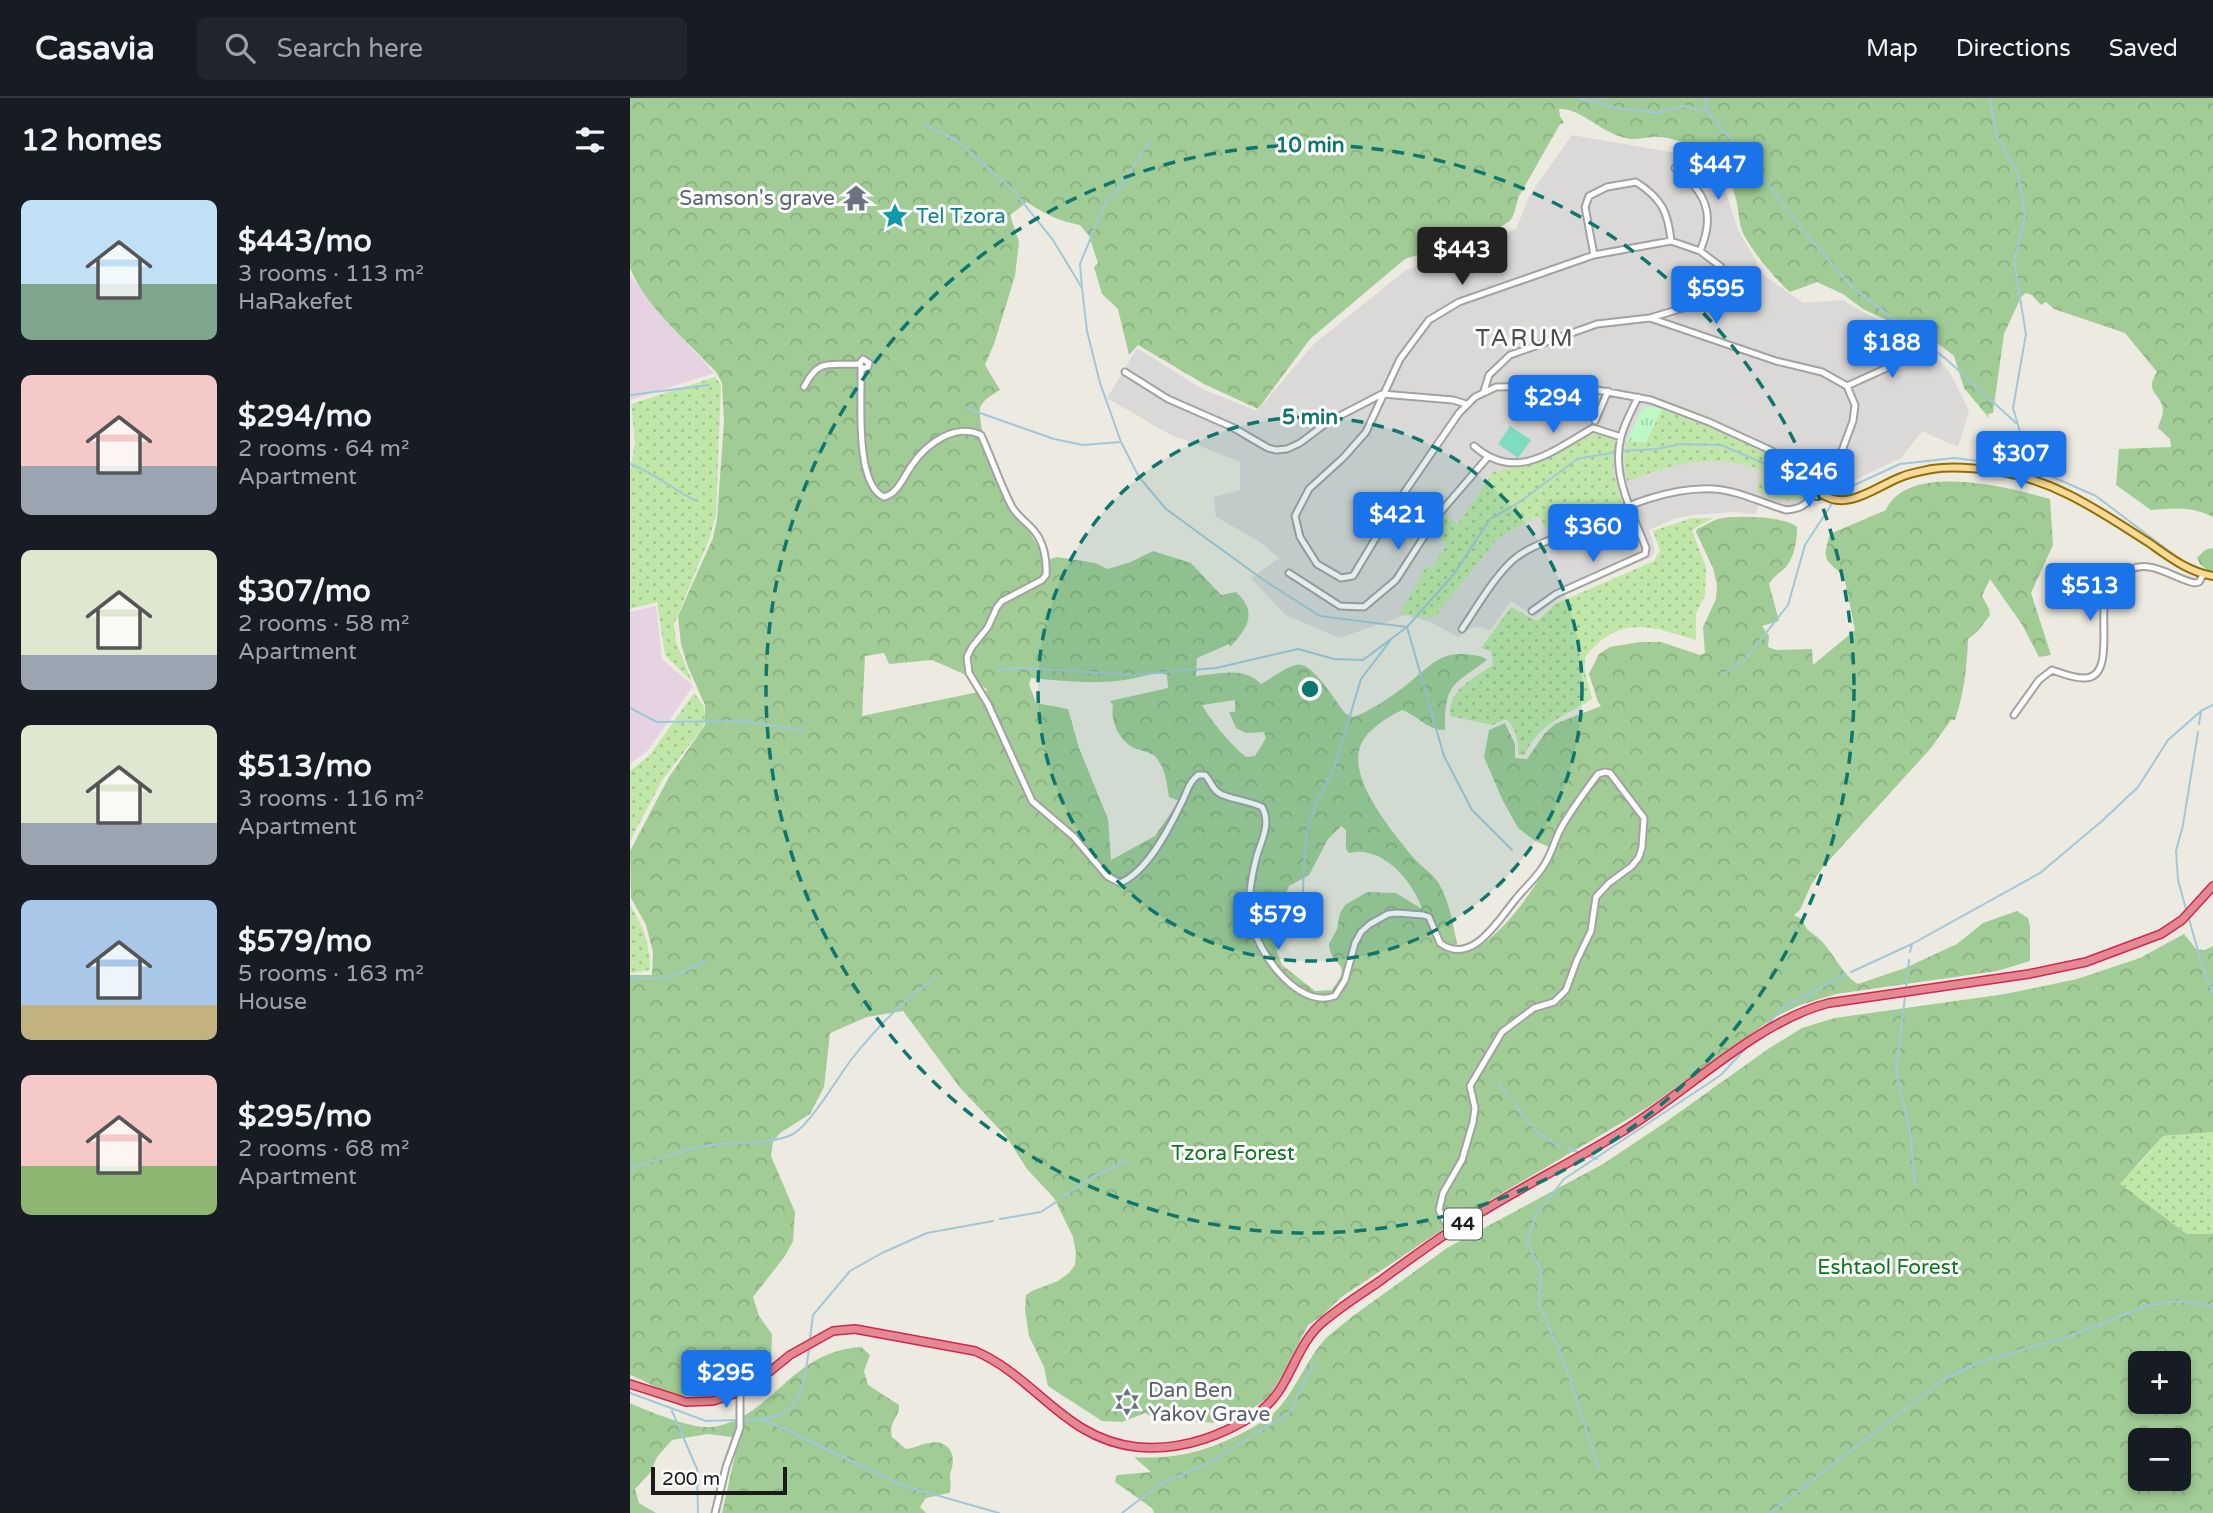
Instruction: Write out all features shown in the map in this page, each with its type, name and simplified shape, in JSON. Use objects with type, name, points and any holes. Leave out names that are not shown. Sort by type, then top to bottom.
[{"type":"highway","name":"44","points":[[630,1384],[686,1402],[713,1401],[740,1392],[757,1382],[807,1344],[833,1331],[855,1329],[975,1351],[1020,1379],[1077,1426],[1103,1439],[1135,1447],[1170,1448],[1193,1444],[1227,1430],[1269,1405],[1281,1390],[1297,1357],[1322,1322],[1451,1231],[1625,1130],[1744,1045],[1809,1008],[2028,974],[2086,962],[2161,934],[2182,920],[2213,886]]},
{"type":"main road","points":[[1822,494],[1817,497],[1812,495],[1810,489],[1817,485],[1822,494],[1838,500],[1857,497],[1900,477],[1933,469],[1997,471],[2050,485],[2079,498],[2188,568],[2213,576]]},
{"type":"street","points":[[1675,168],[1696,187],[1708,215],[1706,236],[1700,251]]},
{"type":"street","points":[[1594,255],[1585,207],[1589,196],[1636,182],[1664,207],[1670,222],[1671,241]]},
{"type":"street","points":[[1484,391],[1486,381],[1494,369],[1517,352],[1597,324],[1650,318],[1716,298],[1721,294],[1725,274],[1720,266],[1700,251],[1671,241],[1594,255],[1459,302],[1429,320],[1399,359],[1366,432],[1344,457],[1309,489],[1295,516],[1300,537],[1317,564],[1342,579],[1353,576],[1402,495],[1466,404],[1484,391],[1511,385],[1608,391],[1638,397],[1678,410],[1749,440],[1795,465],[1817,485],[1828,481],[1853,421],[1855,405],[1847,386],[1822,372],[1776,361],[1650,318]]},
{"type":"street","points":[[1847,386],[1891,366],[1894,361],[1891,343]]},
{"type":"street","points":[[804,387],[810,374],[824,364],[860,366],[862,438],[869,481],[879,495],[884,497],[891,494],[912,464],[942,437],[955,432],[973,431],[981,435],[996,475],[1015,512],[1036,533],[1045,558],[1046,575],[1042,580],[1002,601],[967,657],[969,673],[988,704],[1032,802],[1074,837],[1107,876],[1120,883],[1129,880],[1156,847],[1187,788],[1198,775],[1205,775],[1215,791],[1221,795],[1236,797],[1262,807],[1267,825],[1256,858],[1250,892],[1251,926],[1270,964],[1300,989],[1318,998],[1335,996],[1345,980],[1355,943],[1362,932],[1388,914],[1429,917],[1440,943],[1451,948],[1475,944],[1488,935],[1546,862],[1562,826],[1598,774],[1610,774],[1618,781],[1640,812],[1644,826],[1639,858],[1596,897],[1591,931],[1566,990],[1554,1002],[1534,1008],[1502,1032],[1470,1086],[1475,1108],[1472,1122],[1462,1160],[1443,1194],[1439,1210],[1451,1231]]},
{"type":"street","points":[[1125,372],[1168,399],[1246,433],[1268,448],[1276,450],[1292,447],[1328,422],[1382,394],[1453,400],[1466,404]]},
{"type":"street","points":[[1595,421],[1608,391]]},
{"type":"street","points":[[1532,611],[1556,594],[1645,554],[1646,548],[1619,467],[1620,437],[1638,397]]},
{"type":"street","points":[[1474,446],[1487,458],[1500,463],[1522,463],[1594,428],[1620,437]]},
{"type":"street","points":[[1289,573],[1340,606],[1364,607],[1396,580],[1438,515],[1487,458]]},
{"type":"street","points":[[1462,629],[1516,557],[1630,506],[1673,492],[1712,489],[1734,492],[1786,510],[1794,510],[1808,503],[1812,495]]},
{"type":"street","points":[[2014,715],[2039,680],[2052,670],[2082,679],[2099,673],[2104,661],[2103,610],[2106,593],[2123,574],[2147,566],[2194,583],[2199,582],[2203,575]]},
{"type":"street","points":[[715,1513],[726,1467],[740,1428],[740,1392]]},
{"type":"shaded area","name":"TARUM","points":[[1572,135],[1682,154],[1722,180],[1738,230],[1765,276],[1803,303],[1842,300],[1929,348],[1950,373],[1969,411],[1958,447],[1922,431],[1901,458],[1838,488],[1823,503],[1809,508],[1796,511],[1760,503],[1755,514],[1734,512],[1674,519],[1649,530],[1655,551],[1651,557],[1557,599],[1535,617],[1511,601],[1490,631],[1480,627],[1471,628],[1458,637],[1430,622],[1406,615],[1339,638],[1284,614],[1251,578],[1279,558],[1260,542],[1216,517],[1214,497],[1240,490],[1240,462],[1169,434],[1107,398],[1137,348],[1202,389],[1257,411],[1315,343],[1406,270],[1516,229],[1530,195]]},
{"type":"shaded area","points":[[630,275],[666,321],[714,373],[630,400]]},
{"type":"shaded area","points":[[656,606],[662,659],[693,686],[648,750],[630,764],[630,612]]},
{"type":"green space","name":"Tzora Forest","points":[[630,98],[2213,98],[2213,517],[2190,509],[2151,510],[2116,485],[2119,449],[2171,447],[2170,439],[2158,428],[2163,411],[2152,385],[2157,372],[2125,333],[2054,309],[2046,302],[2041,305],[2032,295],[2026,293],[2021,297],[2004,334],[1993,413],[1988,414],[1989,418],[1964,388],[1954,356],[1940,345],[1863,309],[1843,294],[1817,282],[1790,292],[1764,264],[1747,240],[1741,228],[1729,181],[1705,153],[1677,140],[1622,137],[1575,112],[1559,109],[1564,123],[1560,124],[1518,198],[1510,221],[1495,230],[1405,259],[1310,339],[1258,409],[1204,384],[1138,345],[1129,355],[1118,309],[1102,294],[1094,267],[1098,263],[1089,236],[1080,225],[1052,217],[1027,202],[1010,215],[1019,242],[1015,276],[985,365],[1000,390],[983,402],[980,413],[985,448],[991,466],[1045,561],[1057,557],[1095,563],[1108,569],[1153,551],[1191,563],[1221,595],[1236,592],[1243,599],[1249,613],[1246,627],[1230,647],[1229,644],[1197,658],[1196,676],[1239,673],[1254,678],[1261,684],[1287,668],[1302,665],[1316,675],[1345,713],[1353,717],[1382,702],[1444,657],[1461,654],[1481,656],[1487,660],[1453,687],[1447,703],[1445,730],[1433,728],[1402,710],[1372,730],[1364,739],[1359,752],[1359,768],[1364,784],[1382,817],[1415,859],[1435,878],[1442,890],[1452,917],[1459,954],[1480,946],[1503,927],[1533,889],[1556,850],[1535,841],[1518,828],[1484,757],[1489,730],[1505,723],[1515,744],[1515,758],[1527,759],[1545,733],[1555,724],[1601,706],[1589,674],[1599,654],[1610,647],[1661,642],[1700,655],[1705,653],[1703,627],[1716,599],[1717,585],[1697,529],[1718,519],[1736,517],[1759,517],[1791,523],[1797,527],[1792,558],[1769,584],[1779,621],[1762,626],[1769,636],[1768,647],[1776,650],[1812,649],[1813,665],[1855,630],[1844,576],[1826,558],[1830,534],[1886,510],[1898,495],[1915,486],[1937,482],[1987,485],[2050,499],[2053,545],[2031,593],[2051,655],[2039,657],[2021,623],[1990,579],[1982,596],[1990,615],[1968,639],[1961,700],[1955,720],[1951,720],[1931,748],[1823,867],[1800,910],[1794,915],[1803,920],[1806,928],[1823,942],[1858,984],[1905,968],[1957,944],[1983,923],[2017,911],[2028,918],[2030,961],[1997,971],[1836,994],[1800,1005],[1775,1017],[1650,1106],[1458,1219],[1340,1298],[1322,1316],[1308,1325],[1285,1371],[1267,1399],[1235,1419],[1221,1423],[1158,1420],[1145,1413],[1122,1422],[1102,1421],[1048,1386],[1044,1367],[1029,1336],[1025,1310],[1026,1295],[1058,1281],[1075,1265],[1073,1237],[1054,1198],[1027,1169],[1006,1136],[961,1089],[903,1011],[867,1017],[830,1033],[824,1087],[810,1114],[780,1133],[773,1142],[771,1156],[795,1212],[793,1241],[785,1256],[753,1297],[759,1316],[772,1334],[771,1365],[724,1390],[700,1396],[686,1396],[671,1393],[630,1375],[630,975],[652,975],[653,952],[646,925],[631,898],[630,851],[669,777],[705,725],[705,705],[681,644],[678,616],[713,538],[717,519],[724,422],[722,383],[716,372],[656,310],[630,268]],"holes":[[[884,653],[889,664],[932,660],[962,673],[988,690],[862,716],[865,656]],[[1157,672],[1167,675],[1168,688],[1110,701],[1113,705],[1114,723],[1129,745],[1156,757],[1164,774],[1169,797],[1179,801],[1155,836],[1111,860],[1108,819],[1079,748],[1068,709],[1036,703],[1029,684],[1031,678],[1110,682]],[[1235,700],[1235,712],[1229,712],[1236,728],[1246,733],[1264,732],[1266,738],[1255,756],[1246,757],[1240,752],[1221,732],[1202,705]],[[1341,826],[1346,830],[1346,849],[1349,853],[1373,854],[1384,860],[1404,877],[1422,909],[1396,893],[1367,892],[1345,905],[1329,944],[1330,952],[1340,965],[1339,980],[1332,990],[1315,991],[1282,965],[1276,941],[1289,886],[1309,875],[1328,839]]]},
{"type":"green space","points":[[715,377],[721,385],[716,515],[710,537],[674,624],[676,641],[692,682],[665,655],[657,602],[630,609],[630,471],[635,442],[631,404]]},
{"type":"green space","points":[[1650,406],[1662,409],[1646,442],[1626,442],[1642,409]]},
{"type":"green space","points":[[1662,409],[1738,440],[1775,459],[1809,483],[1809,496],[1788,500],[1756,491],[1764,472],[1730,462],[1678,465],[1627,481],[1624,462],[1626,442],[1646,442]]},
{"type":"green space","points":[[1510,426],[1531,440],[1518,458],[1498,444]]},
{"type":"green space","points":[[1596,433],[1615,438],[1613,471],[1622,506],[1584,522],[1579,513],[1545,529],[1539,515],[1498,538],[1434,618],[1400,614],[1427,565],[1432,568],[1447,544],[1431,533],[1444,515],[1458,524],[1493,472],[1535,463]]},
{"type":"green space","points":[[1692,518],[1713,518],[1692,530],[1706,568],[1705,596],[1696,613],[1696,640],[1645,627],[1633,627],[1609,635],[1591,649],[1586,658],[1585,670],[1592,699],[1545,728],[1537,735],[1525,755],[1518,755],[1516,736],[1506,719],[1493,725],[1450,716],[1450,707],[1458,691],[1493,665],[1491,651],[1481,648],[1511,607],[1537,621],[1555,604],[1654,561],[1660,550],[1653,531]]},
{"type":"green space","points":[[2213,548],[2213,575],[2197,558],[2205,550]]},
{"type":"green space","points":[[694,693],[703,705],[706,720],[663,779],[630,841],[630,771],[650,755]]},
{"type":"green space","points":[[630,905],[645,936],[650,970],[630,973]]},
{"type":"green space","name":"Eshtaol Forest","points":[[2184,934],[2196,949],[2205,950],[2213,946],[2213,1132],[2163,1136],[2120,1184],[2187,1234],[2213,1234],[2213,1513],[1154,1513],[1152,1508],[1115,1482],[1117,1475],[1151,1472],[1134,1457],[1165,1457],[1193,1452],[1221,1443],[1262,1422],[1282,1404],[1320,1345],[1353,1316],[1447,1248],[1603,1164],[1802,1028],[1835,1018],[2005,994],[2077,979],[2140,958]]},
{"type":"green space","points":[[2213,1132],[2213,1234],[2187,1234],[2119,1184],[2163,1136]]},
{"type":"green space","points":[[861,1347],[870,1355],[864,1371],[868,1385],[899,1405],[892,1427],[892,1437],[906,1449],[936,1442],[946,1446],[952,1454],[949,1493],[926,1498],[920,1507],[926,1513],[722,1513],[739,1438],[708,1434],[672,1440],[657,1457],[650,1473],[635,1489],[639,1503],[656,1513],[630,1513],[630,1403],[682,1423],[712,1427],[751,1412],[816,1360],[837,1351]]},
{"type":"waterway","points":[[1578,98],[1618,108],[1659,113],[1684,106],[1707,111],[1852,287],[1946,359],[2016,423]]},
{"type":"waterway","points":[[1705,98],[1707,111]]},
{"type":"waterway","points":[[1990,98],[1997,137],[2018,173],[2025,217],[2014,262],[2026,334],[2013,408],[2030,466]]},
{"type":"waterway","points":[[924,124],[956,140],[1012,189],[1053,240],[1082,288],[1087,331],[1100,383],[1121,442],[1139,477],[1166,509],[1265,581],[1320,616],[1407,627],[1444,756],[1472,810],[1512,850]]},
{"type":"waterway","points":[[1082,287],[1080,264],[1106,201],[1123,183],[1150,140]]},
{"type":"waterway","points":[[630,395],[709,385]]},
{"type":"waterway","points":[[966,408],[1054,439],[1083,445],[1120,442]]},
{"type":"waterway","points":[[1622,451],[1657,449],[1680,444],[1721,445],[1777,469],[1798,483],[1809,485]]},
{"type":"waterway","points":[[998,670],[1022,668],[1133,675],[1216,668],[1298,649],[1334,659],[1363,660],[1407,627],[1454,574],[1490,519],[1521,501],[1577,459],[1616,452]]},
{"type":"waterway","points":[[1815,486],[1839,492],[1900,464],[1954,458],[2030,467],[2096,496],[2182,561],[2212,573]]},
{"type":"waterway","points":[[630,464],[696,501]]},
{"type":"waterway","points":[[1724,674],[1744,661],[1788,605],[1805,545],[1833,502]]},
{"type":"waterway","points":[[1301,924],[1306,836],[1315,805],[1334,769],[1361,679],[1390,641]]},
{"type":"waterway","points":[[1851,972],[1912,944],[2040,873],[2138,787],[2168,740],[2201,711],[2213,705]]},
{"type":"waterway","points":[[630,708],[657,722],[746,721],[803,731]]},
{"type":"waterway","points":[[2199,724],[2201,711]]},
{"type":"waterway","points":[[2186,909],[2178,880],[2176,851],[2183,825],[2198,732]]},
{"type":"waterway","points":[[2189,919],[2213,993]]},
{"type":"waterway","points":[[1910,952],[1912,944]]},
{"type":"waterway","points":[[1906,988],[1909,960]]},
{"type":"waterway","points":[[630,978],[669,977],[705,961]]},
{"type":"waterway","points":[[1765,1027],[1784,1007],[1845,975]]},
{"type":"waterway","points":[[630,1169],[701,1147],[764,1141],[791,1135],[806,1122],[851,1060],[880,1026],[911,996],[935,978]]},
{"type":"waterway","points":[[1905,997],[1896,1072],[1910,1132],[1915,1186]]},
{"type":"waterway","points":[[1599,1469],[1565,1364],[1539,1305],[1541,1271],[1527,1242],[1536,1215],[1564,1179],[1721,1075],[1746,1048]]},
{"type":"waterway","points":[[1498,1083],[1510,1097]]},
{"type":"waterway","points":[[1514,1103],[1538,1133],[1559,1146]]},
{"type":"waterway","points":[[1567,1148],[1578,1152]]},
{"type":"waterway","points":[[1589,1156],[1597,1159]]},
{"type":"waterway","points":[[1061,1198],[1091,1178],[1126,1161]]},
{"type":"waterway","points":[[1000,1219],[1041,1212],[1056,1202]]},
{"type":"waterway","points":[[810,1338],[813,1315],[850,1271],[927,1233],[993,1221]]},
{"type":"waterway","points":[[1770,1513],[1943,1380],[1979,1362],[2067,1337],[2149,1305],[2181,1301],[2213,1306]]},
{"type":"waterway","points":[[744,1420],[777,1416],[795,1403],[804,1381],[809,1349]]},
{"type":"waterway","points":[[1122,1513],[1159,1485],[1212,1461],[1289,1413],[1313,1365]]},
{"type":"waterway","points":[[630,1393],[706,1421],[735,1420]]},
{"type":"waterway","points":[[672,1411],[697,1469],[698,1513]]},
{"type":"waterway","points":[[763,1419],[904,1486],[999,1513]]},
{"type":"place","name":"Samson's grave","points":[[856,198]]},
{"type":"place","name":"Tel Tzora","points":[[895,216]]},
{"type":"place","name":"Dan Ben Yakov Grave","points":[[1127,1402]]},
{"type":"district","name":"TARUM","points":[[1525,338]]}]
